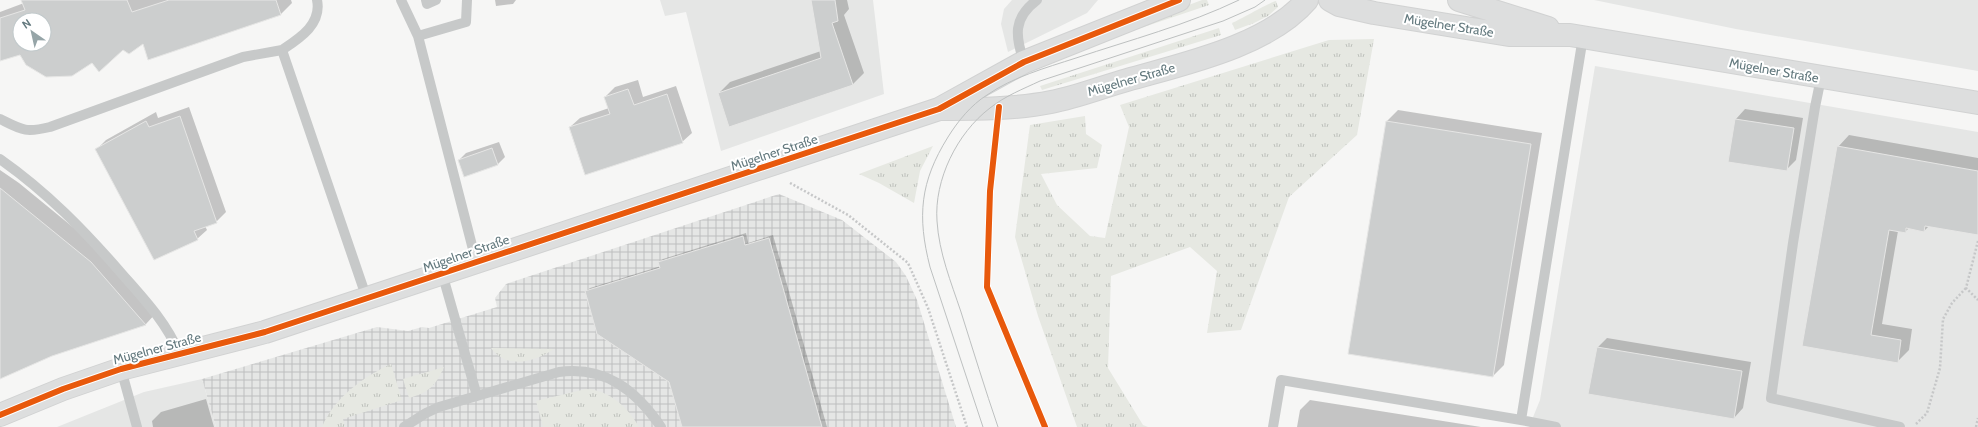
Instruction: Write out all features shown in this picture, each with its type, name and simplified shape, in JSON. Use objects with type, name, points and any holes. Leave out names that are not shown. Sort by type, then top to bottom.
[{"type":"street","name":"Mügelner Straße","points":[[0,415],[63,389],[122,369],[179,353],[265,332],[939,109],[1024,62],[1179,0]]},
{"type":"street","name":"Mügelner Straße","points":[[939,109],[989,108],[1051,102],[1164,69],[1233,47],[1267,32],[1286,20],[1307,0]]},
{"type":"street","name":"Mügelner Straße","points":[[1330,0],[1339,5],[1374,13],[1509,35],[1577,36]]},
{"type":"street","name":"Mügelner Straße","points":[[1459,0],[1577,36],[1821,78],[1978,102]]},
{"type":"lane","points":[[0,118],[21,129],[32,131],[50,127],[243,56],[282,50],[304,36],[318,14],[317,0]]},
{"type":"lane","points":[[401,0],[418,36],[476,261]]},
{"type":"lane","points":[[426,0],[427,4],[436,0]]},
{"type":"lane","points":[[418,36],[466,22],[467,0]]},
{"type":"lane","points":[[1024,62],[1018,42],[1018,23],[1029,6],[1037,0]]},
{"type":"lane","points":[[1522,420],[1577,36]]},
{"type":"lane","points":[[282,50],[367,299]]},
{"type":"lane","points":[[1821,78],[1792,250],[1771,398],[1900,427]]},
{"type":"lane","points":[[0,159],[30,180],[89,236],[165,324],[179,353]]},
{"type":"lane","points":[[442,273],[478,396]]},
{"type":"lane","points":[[122,369],[137,427]]},
{"type":"lane","points":[[404,427],[426,413],[559,372],[577,370],[593,372],[608,378],[636,396],[661,427]]},
{"type":"lane","points":[[1274,427],[1281,380],[1556,427]]},
{"type":"path","points":[[776,163],[788,182],[848,215],[908,263],[928,308],[967,427]]},
{"type":"path","points":[[1913,427],[1926,413],[1940,368],[1944,319],[1952,304],[1966,288],[1978,240]]},
{"type":"path","points":[[1966,288],[1978,300]]},
{"type":"path","points":[[1976,427],[1978,418]]},
{"type":"shaded area","points":[[660,0],[873,0],[884,94],[721,151],[686,12],[665,16]]},
{"type":"shaded area","points":[[1012,0],[1098,0],[1087,13],[1008,52],[1001,24],[1004,9]]},
{"type":"shaded area","points":[[1594,0],[1978,0],[1978,71],[1736,29]]},
{"type":"shaded area","points":[[1595,66],[1978,132],[1978,427],[1529,427],[1540,400]]},
{"type":"shaded area","points":[[779,194],[842,220],[896,262],[906,276],[917,300],[956,427],[216,427],[202,379],[377,327],[408,331],[422,327],[429,328],[497,307],[495,298],[506,284]]},
{"type":"shaded area","points":[[202,379],[216,427],[57,427],[144,392]]},
{"type":"green space","points":[[1202,0],[1207,0],[1209,5],[1126,33],[1130,27]]},
{"type":"green space","points":[[1276,1],[1278,7],[1268,16],[1235,30],[1232,23]]},
{"type":"green space","points":[[1219,28],[1221,35],[1042,90],[1040,86]]},
{"type":"green space","points":[[1374,39],[1357,135],[1289,197],[1241,330],[1207,333],[1217,271],[1190,247],[1111,276],[1108,368],[1143,425],[1148,427],[1077,427],[1038,316],[1015,237],[1030,125],[1085,116],[1086,134],[1102,145],[1097,168],[1041,174],[1057,205],[1090,236],[1105,238],[1129,127],[1120,105],[1329,40]]},
{"type":"green space","points":[[933,146],[920,171],[914,203],[879,183],[859,174]]},
{"type":"green space","points":[[491,348],[554,349],[546,354],[521,362],[505,359]]},
{"type":"green space","points":[[391,364],[402,400],[343,419],[345,427],[322,427],[327,416],[350,390],[370,375]]},
{"type":"green space","points":[[444,367],[438,379],[431,388],[409,398],[403,379]]},
{"type":"green space","points":[[586,389],[594,390],[610,396],[617,401],[635,420],[639,427],[543,427],[536,401]]},
{"type":"building","points":[[21,0],[127,0],[132,12],[169,0],[276,0],[281,15],[148,60],[143,44],[129,54],[123,50],[99,72],[92,63],[72,76],[46,77],[26,65],[20,55],[0,61],[0,18],[12,14],[12,52],[52,52],[52,12],[19,12],[25,10]]},
{"type":"building","points":[[811,0],[835,0],[838,21],[832,23],[853,85],[729,127],[718,93],[821,58]]},
{"type":"building","points":[[628,89],[634,105],[667,94],[683,143],[585,175],[569,127],[610,114],[604,97]]},
{"type":"building","points":[[180,116],[217,223],[194,231],[198,240],[154,260],[95,149],[146,121],[149,127]]},
{"type":"building","points":[[1735,119],[1794,128],[1787,171],[1728,162]]},
{"type":"building","points":[[1386,121],[1531,144],[1493,377],[1348,354]]},
{"type":"building","points":[[1837,146],[1978,171],[1978,235],[1925,226],[1924,232],[1906,228],[1906,233],[1889,230],[1871,335],[1901,340],[1898,363],[1802,346]]},
{"type":"building","points":[[492,148],[498,165],[464,177],[458,160]]},
{"type":"building","points":[[0,188],[91,262],[146,325],[52,356],[0,379]]},
{"type":"building","points":[[743,236],[745,245],[769,238],[822,427],[682,427],[669,382],[597,334],[585,291],[660,268],[658,262]]},
{"type":"building","points":[[1597,347],[1742,371],[1734,419],[1588,394]]},
{"type":"tram line","points":[[983,427],[930,267],[923,232],[924,200],[927,184],[939,153],[948,137],[970,108],[987,95],[1018,78],[1041,69],[1179,25],[1239,0]]},
{"type":"tram line","points":[[998,427],[946,267],[938,233],[937,205],[939,190],[950,158],[958,144],[967,130],[990,108],[1002,100],[1040,81],[1223,21],[1255,7],[1265,0]]},
{"type":"cycle path","points":[[0,415],[63,389],[121,369],[265,332],[939,109],[1024,62],[1179,0]]},
{"type":"cycle path","points":[[999,107],[990,191],[987,287],[1045,427]]}]
